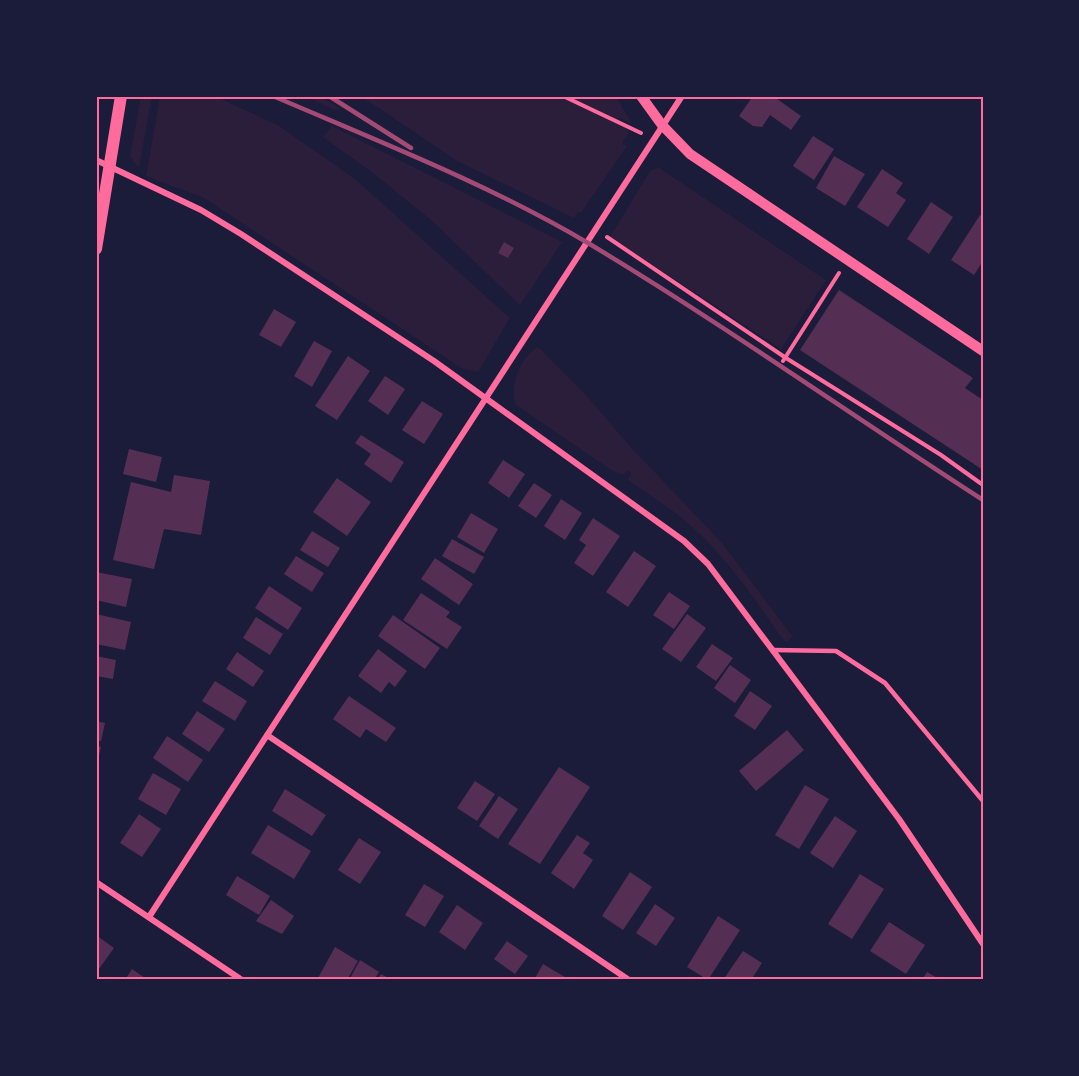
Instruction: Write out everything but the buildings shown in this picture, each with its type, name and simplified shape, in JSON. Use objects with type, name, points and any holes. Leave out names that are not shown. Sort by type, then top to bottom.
[{"type":"main road","points":[[96,249],[121,96]]},
{"type":"street","points":[[641,96],[662,125],[690,154],[983,351]]},
{"type":"street","points":[[149,917],[682,96]]},
{"type":"street","points":[[96,160],[201,210],[241,234],[434,361],[684,541],[708,564],[900,819],[983,944]]},
{"type":"street","points":[[267,735],[629,980]]},
{"type":"street","points":[[96,882],[242,980]]},
{"type":"lane","points":[[773,650],[836,651],[885,683],[983,801]]},
{"type":"path","points":[[563,96],[652,139]]},
{"type":"path","points":[[595,229],[784,359],[941,455],[983,485]]},
{"type":"path","points":[[784,359],[848,260]]},
{"type":"shaded area","points":[[141,96],[152,96],[139,168],[130,157]]},
{"type":"shaded area","points":[[160,96],[214,96],[278,125],[355,179],[510,318],[478,372],[463,369],[204,198],[146,176]]},
{"type":"shaded area","points":[[305,96],[320,96],[341,109],[335,110]]},
{"type":"shaded area","points":[[361,96],[616,96],[632,124],[618,117],[629,133],[622,143],[627,146],[581,213],[578,212],[574,218],[457,161]]},
{"type":"shaded area","points":[[332,126],[562,242],[520,305],[432,221],[374,174],[323,137]]},
{"type":"shaded area","points":[[658,167],[826,280],[781,349],[610,237],[650,171]]},
{"type":"shaded area","points":[[538,347],[585,394],[628,444],[722,543],[793,637],[786,642],[781,637],[716,551],[684,520],[628,480],[631,473],[628,470],[623,475],[611,470],[516,405],[515,381],[521,365],[526,357]]},
{"type":"railway","points":[[273,96],[473,183],[588,243],[738,338],[983,500]]},
{"type":"railway","points":[[329,96],[411,148]]}]
